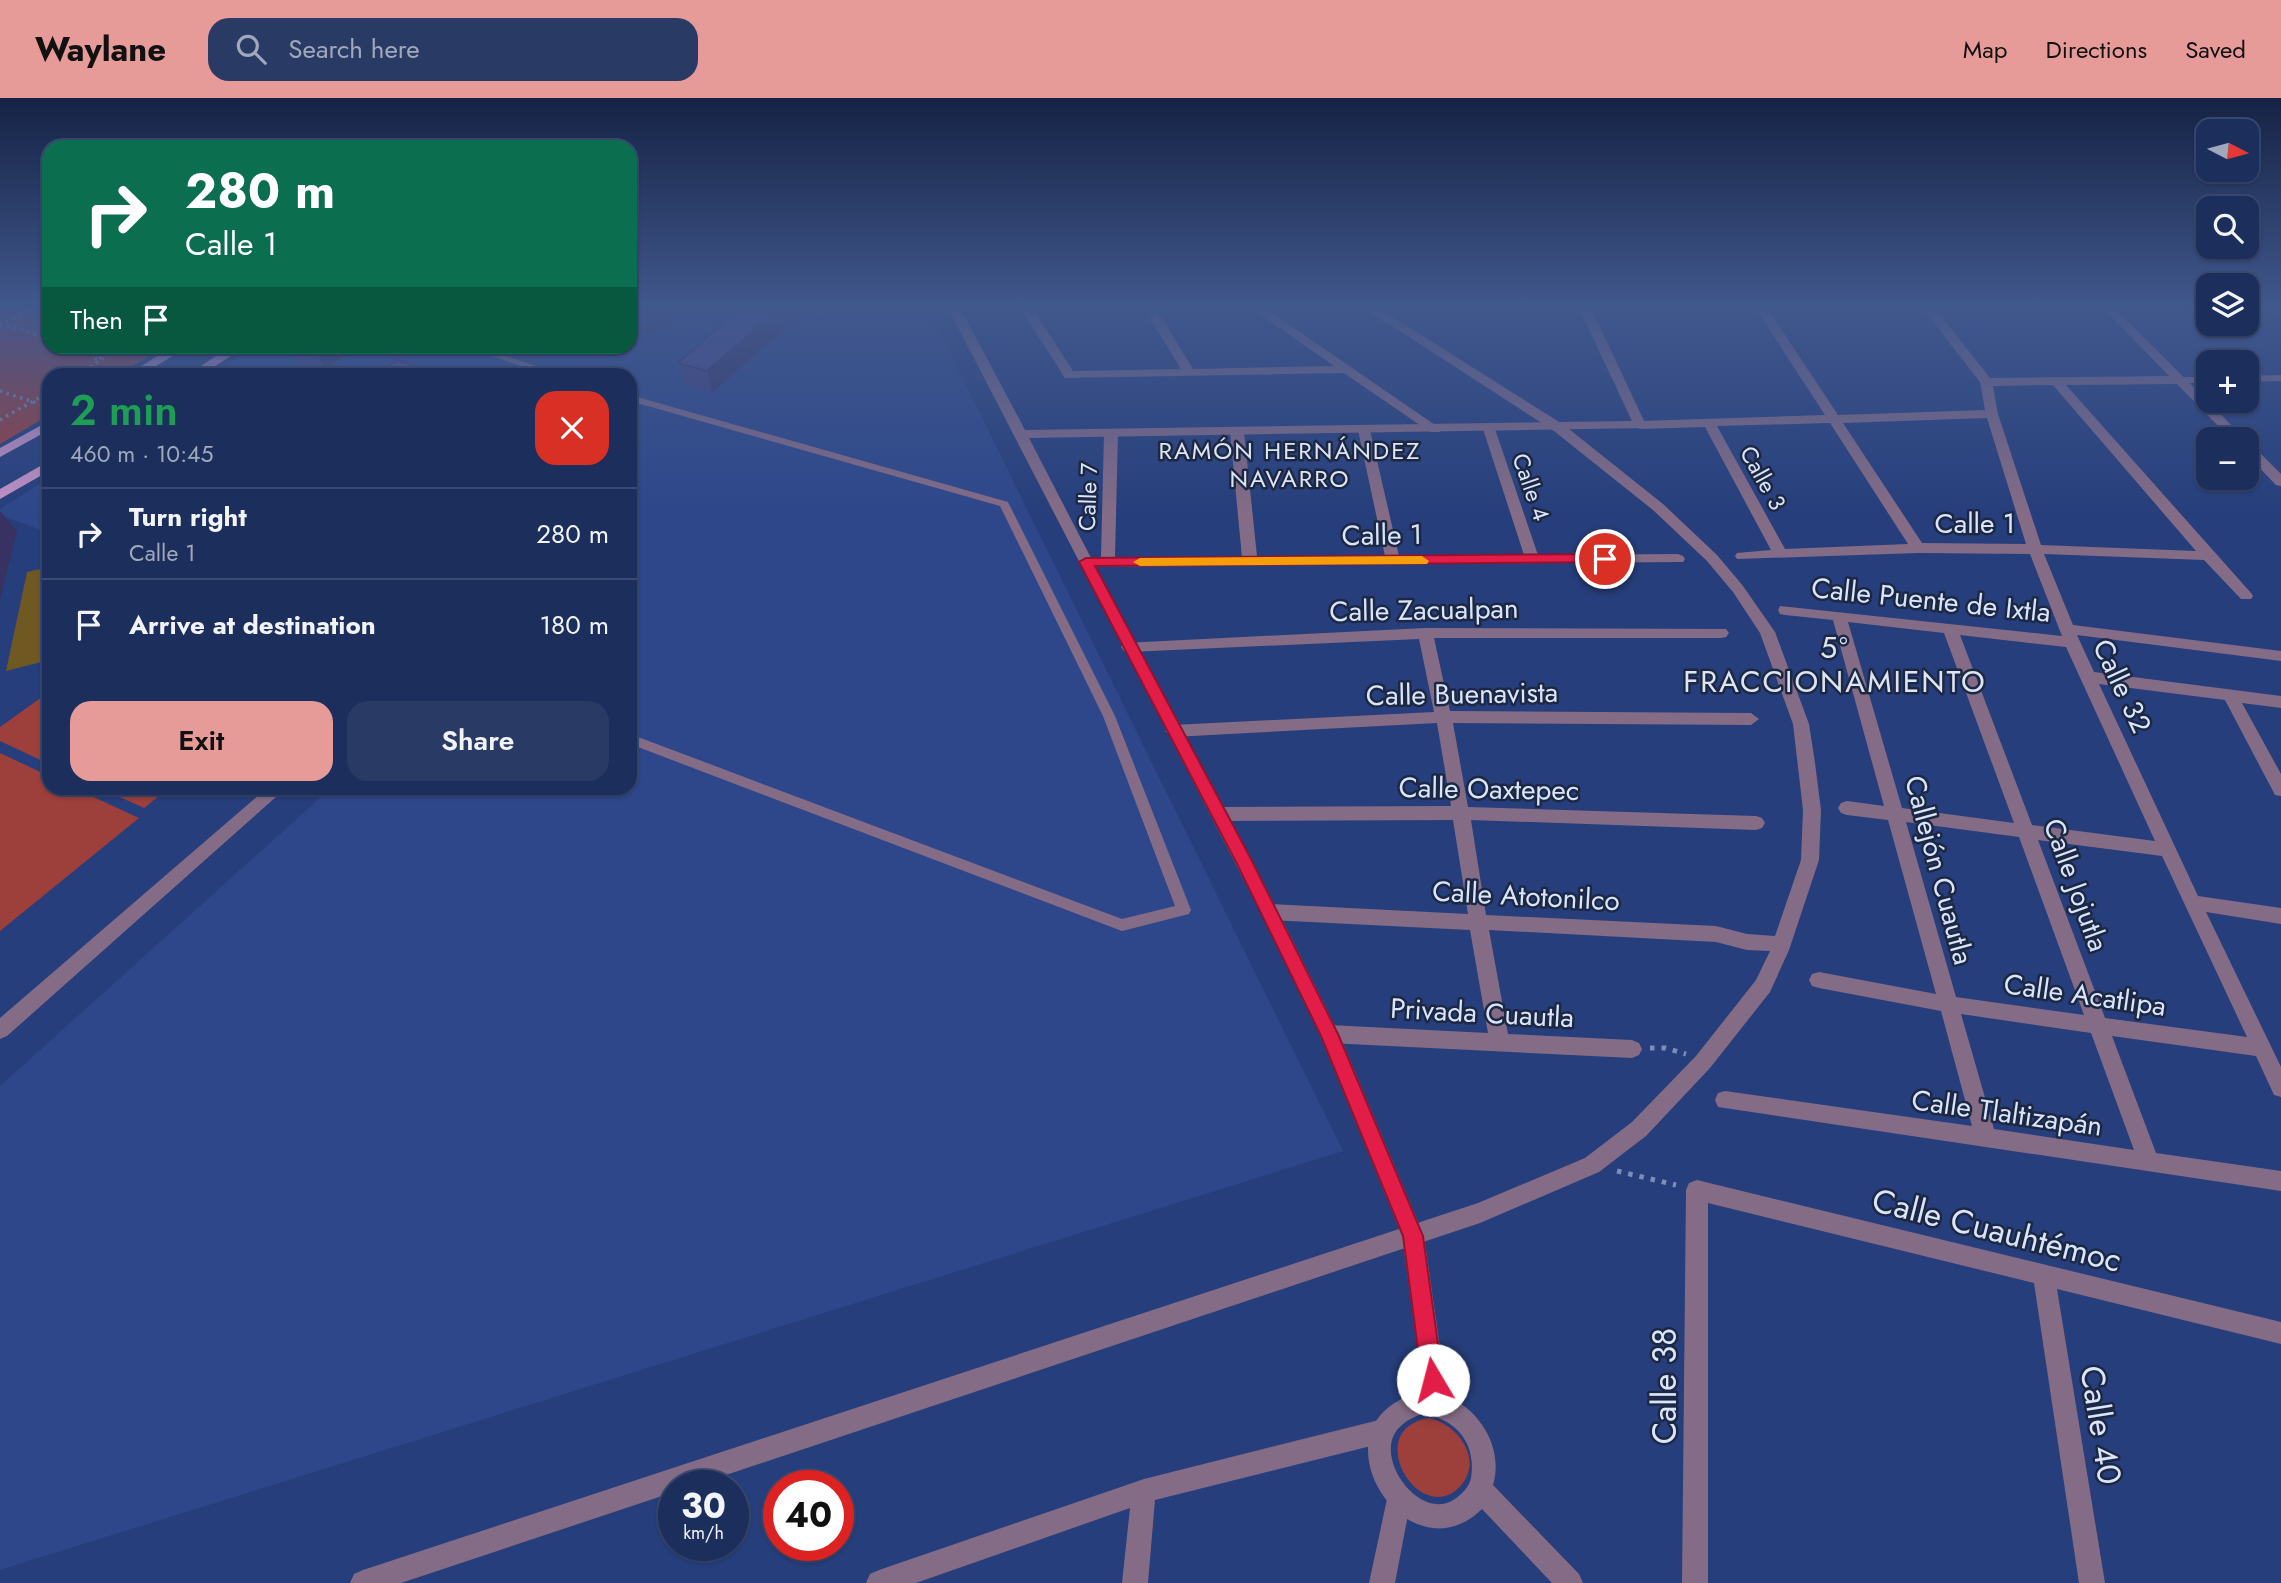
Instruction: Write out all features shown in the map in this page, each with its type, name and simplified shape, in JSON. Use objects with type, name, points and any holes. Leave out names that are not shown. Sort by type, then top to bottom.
[{"type":"main road","points":[[0,453],[42,429]]},
{"type":"main road","points":[[0,495],[42,469]]},
{"type":"street","points":[[990,375],[1173,731],[1220,814],[1329,1034],[1413,1236],[1436,1403]]},
{"type":"street","points":[[1356,375],[1435,429]]},
{"type":"street","points":[[363,1583],[404,1577],[1480,1213],[1592,1165],[1639,1129],[1703,1062],[1763,986],[1780,950],[1810,860],[1812,810],[1801,724],[1767,632],[1752,608],[1712,558],[1658,507],[1559,428],[1476,375]]},
{"type":"street","points":[[1617,375],[1640,425]]},
{"type":"street","points":[[1805,375],[1918,548]]},
{"type":"street","name":"Calle 32","points":[[1981,375],[1986,382],[1992,414],[2035,549],[2070,635],[2192,903],[2281,1088]]},
{"type":"street","points":[[2174,375],[2226,427]]},
{"type":"street","points":[[1986,382],[2179,380]]},
{"type":"street","points":[[2057,382],[2246,596]]},
{"type":"street","points":[[1021,434],[1559,428],[1992,414]]},
{"type":"street","name":"Calle 3","points":[[1709,423],[1780,554]]},
{"type":"street","name":"Calle 4","points":[[1489,429],[1532,559]]},
{"type":"street","points":[[1364,430],[1393,561]]},
{"type":"street","points":[[1237,432],[1250,562]]},
{"type":"street","name":"Calle 7","points":[[1108,562],[1111,433]]},
{"type":"street","points":[[2259,460],[2281,482]]},
{"type":"street","name":"Calle 1","points":[[1742,556],[1918,548],[2035,549],[2208,556]]},
{"type":"street","name":"Calle 1","points":[[1086,562],[1678,559]]},
{"type":"street","name":"Calle Puente de Ixtla","points":[[1785,610],[1950,628],[2070,635],[2281,656]]},
{"type":"street","name":"Callejón Cuautla","points":[[1839,616],[1986,1138]]},
{"type":"street","name":"Calle Jojutla","points":[[1950,628],[2149,1162]]},
{"type":"street","points":[[1425,633],[1446,717],[1476,920],[1499,1041]]},
{"type":"street","name":"Calle Zacualpan","points":[[1129,647],[1425,633],[1721,633]]},
{"type":"street","points":[[2089,677],[2281,702]]},
{"type":"street","points":[[2230,695],[2281,790]]},
{"type":"street","name":"Calle Buenavista","points":[[1173,731],[1446,717],[1751,719]]},
{"type":"street","points":[[0,1030],[270,795]]},
{"type":"street","points":[[1847,808],[2168,849]]},
{"type":"street","name":"Calle Oaxtepec","points":[[1220,814],[1460,813],[1756,823]]},
{"type":"street","points":[[2192,903],[2281,916]]},
{"type":"street","name":"Calle Atotonilco","points":[[1270,912],[1476,920],[1716,934],[1747,942],[1778,944]]},
{"type":"street","name":"Calle Acatlipa","points":[[1819,979],[1947,1004],[2261,1048]]},
{"type":"street","name":"Privada Cuautla","points":[[1329,1034],[1632,1049]]},
{"type":"street","name":"Calle Tlaltizapán","points":[[1725,1100],[2281,1181]]},
{"type":"street","name":"Calle Cuauhtémoc","points":[[1697,1190],[2281,1332]]},
{"type":"street","name":"Calle 38","points":[[1695,1583],[1697,1190]]},
{"type":"street","name":"Calle 40","points":[[2044,1276],[2092,1583]]},
{"type":"street","points":[[1419,1402],[1436,1403],[1459,1415],[1477,1437],[1483,1455],[1484,1473],[1480,1489],[1466,1507],[1445,1517],[1429,1516],[1413,1510],[1399,1499],[1388,1484],[1381,1466],[1379,1448],[1383,1431],[1391,1416],[1404,1407],[1419,1402]]},
{"type":"street","points":[[879,1583],[910,1577],[1144,1491],[1383,1431]]},
{"type":"street","points":[[1480,1489],[1570,1583]]},
{"type":"street","points":[[1135,1583],[1144,1491]]},
{"type":"street","points":[[1382,1583],[1399,1499]]},
{"type":"lane","points":[[2259,379],[2281,378]]},
{"type":"lane","points":[[2179,380],[2196,380]]},
{"type":"lane","points":[[637,400],[1004,504],[1109,716],[1184,910],[1122,925],[637,742]]},
{"type":"path","points":[[0,391],[42,405]]},
{"type":"path","points":[[0,420],[42,396]]},
{"type":"path","points":[[1592,1165],[1697,1190]]},
{"type":"shaded area","points":[[0,375],[42,375],[42,419],[0,444]]},
{"type":"shaded area","points":[[637,375],[961,375],[1343,1151],[0,1570],[0,1086],[323,795],[637,795]]},
{"type":"shaded area","points":[[42,482],[42,530],[0,515],[0,509]]},
{"type":"shaded area","points":[[42,569],[42,662],[6,671],[27,572]]},
{"type":"shaded area","points":[[42,697],[42,761],[0,741],[0,727]]},
{"type":"shaded area","points":[[0,753],[42,773],[42,795],[89,795],[139,818],[0,931]]},
{"type":"shaded area","points":[[115,795],[160,795],[144,808]]},
{"type":"shaded area","points":[[1429,1418],[1441,1422],[1460,1438],[1469,1459],[1469,1470],[1464,1481],[1455,1491],[1440,1497],[1425,1494],[1412,1484],[1402,1470],[1398,1454],[1400,1438],[1410,1426]]},
{"type":"slow traffic","points":[[1140,562],[1422,561]]},
{"type":"district","name":"RAMÓN HERNÁNDEZ NAVARRO","points":[[1290,464]]},
{"type":"district","name":"5° FRACCIONAMIENTO","points":[[1835,664]]},
{"type":"route","points":[[1433,1380],[1413,1236],[1329,1034],[1220,814],[1173,731],[1086,562],[1605,559]]}]
